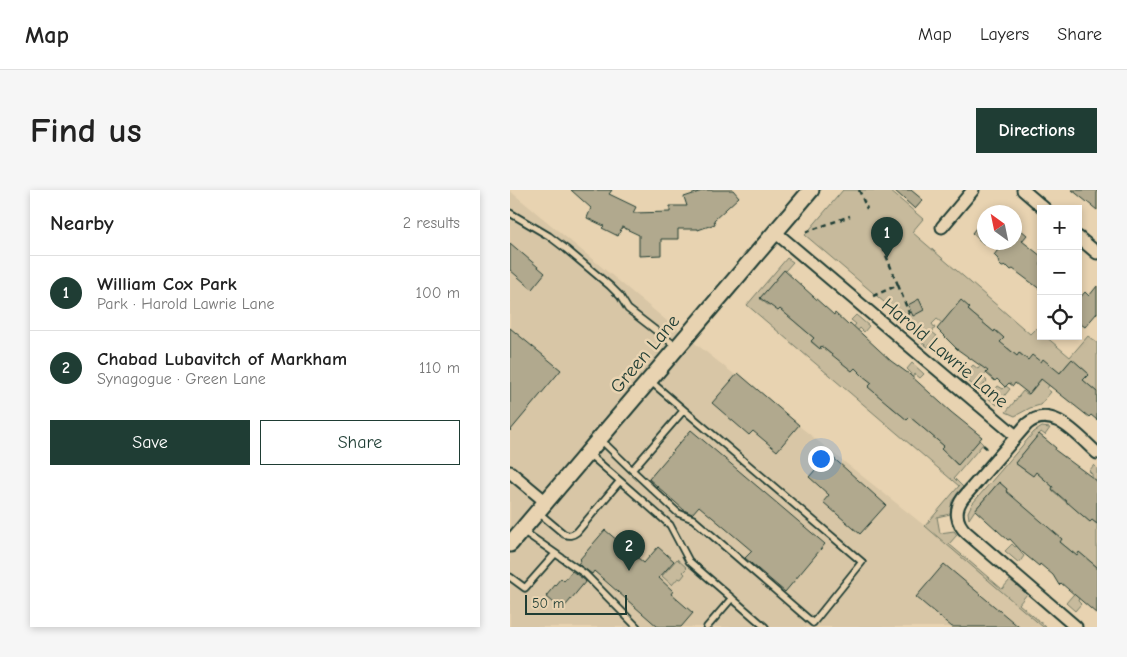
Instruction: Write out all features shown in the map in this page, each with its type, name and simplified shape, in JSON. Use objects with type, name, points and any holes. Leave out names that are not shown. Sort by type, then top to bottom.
[{"type":"street","name":"Green Lane","points":[[510,544],[811,190]]},
{"type":"street","points":[[942,227],[973,190]]},
{"type":"street","points":[[1023,190],[1040,205]]},
{"type":"street","name":"Harold Lawrie Lane","points":[[775,232],[1016,436]]},
{"type":"street","points":[[1082,240],[1097,253]]},
{"type":"street","points":[[1076,627],[967,533],[958,522],[957,512],[960,502],[1016,436],[1033,419],[1041,416],[1050,416],[1061,422],[1097,453]]},
{"type":"street","points":[[510,472],[542,507]]},
{"type":"lane","points":[[510,213],[549,236],[566,249],[610,286],[620,296],[628,309],[677,347]]},
{"type":"lane","points":[[600,438],[678,513],[693,519],[812,623],[862,562],[649,380]]},
{"type":"lane","points":[[632,470],[684,410]]},
{"type":"lane","points":[[588,453],[670,525],[689,561],[762,626]]},
{"type":"lane","points":[[542,507],[564,534],[572,535],[577,532],[620,481]]},
{"type":"lane","points":[[522,530],[585,574],[638,627]]},
{"type":"lane","points":[[510,576],[525,588],[555,554]]},
{"type":"lane","points":[[707,627],[732,598]]},
{"type":"path","points":[[859,190],[867,209]]},
{"type":"path","points":[[806,232],[850,216]]},
{"type":"path","points":[[879,238],[909,313],[904,322]]},
{"type":"path","points":[[874,296],[898,285]]},
{"type":"path","points":[[982,445],[992,451]]},
{"type":"shaded area","points":[[843,190],[889,190],[923,219],[912,232],[1030,334],[1036,328],[1037,340],[1050,340],[1070,357],[1088,336],[1097,343],[1097,392],[1083,380],[1089,374],[1072,359],[1049,385],[1047,389],[1051,392],[1040,405],[1015,416],[1006,412],[1023,391],[1029,394],[1052,367],[1028,360],[1020,353],[1017,356],[1008,348],[983,377],[987,381],[979,390],[963,377],[973,365],[978,369],[1003,337],[994,332],[968,310],[969,307],[961,301],[942,323],[937,319],[932,324],[935,328],[932,332],[937,336],[928,347],[921,342],[918,331],[805,235]]},
{"type":"shaded area","points":[[510,191],[667,321],[925,526],[1043,627],[510,627]]},
{"type":"shaded area","points":[[787,258],[793,262],[760,299],[768,305],[770,304],[780,309],[814,338],[811,342],[819,348],[821,346],[830,354],[856,324],[851,320],[856,315],[869,326],[864,332],[860,328],[835,357],[852,371],[855,368],[872,383],[869,387],[909,376],[911,373],[907,369],[912,363],[924,374],[920,378],[915,374],[890,406],[907,420],[910,417],[944,446],[942,449],[957,465],[979,440],[983,444],[954,478],[963,487],[952,501],[950,514],[937,517],[940,533],[954,531],[957,535],[949,544],[1002,589],[1010,580],[1027,594],[1019,604],[1046,627],[1043,627],[925,526],[959,486],[747,305]]},
{"type":"shaded area","points":[[998,386],[1003,389],[1006,386],[1010,389],[997,405],[988,398]]},
{"type":"shaded area","points":[[1042,427],[1050,428],[1045,435],[1041,432],[1015,463],[1023,469],[1036,472],[1068,504],[1092,477],[1089,471],[1094,465],[1097,468],[1097,480],[1073,507],[1090,522],[1092,520],[1097,524],[1097,567],[1080,553],[1077,556],[1044,525],[1021,551],[1024,556],[1019,563],[1005,551],[1012,544],[1015,547],[1017,546],[1007,489],[999,482],[969,519],[968,512],[972,504],[1034,432]]},
{"type":"shaded area","points":[[677,559],[687,568],[683,572],[685,574],[681,579],[678,578],[672,585],[662,576]]},
{"type":"shaded area","points":[[1097,567],[1097,577],[1079,598],[1078,601],[1081,604],[1075,611],[1066,603]]},
{"type":"building","points":[[571,190],[612,190],[609,194],[636,207],[633,213],[670,212],[670,206],[687,206],[684,197],[705,190],[733,190],[739,197],[714,220],[715,224],[698,230],[678,229],[678,239],[661,239],[661,255],[639,256],[639,235],[622,227],[618,236],[602,228],[604,226],[587,218],[591,208]]},
{"type":"building","points":[[894,190],[911,190],[923,200],[915,209]]},
{"type":"building","points":[[1072,190],[1097,190],[1097,210]]},
{"type":"building","points":[[977,227],[977,238],[972,233]]},
{"type":"building","points":[[1022,231],[1027,235],[1022,241]]},
{"type":"building","points":[[1022,241],[1037,253],[1037,287],[1013,269],[1011,270],[1007,266],[1002,267],[994,255],[998,250],[1022,250]]},
{"type":"building","points":[[510,243],[545,273],[532,289],[510,270]]},
{"type":"building","points":[[784,270],[834,315],[835,313],[848,325],[850,323],[891,361],[909,374],[982,437],[958,465],[941,449],[944,446],[910,417],[907,420],[868,387],[872,383],[855,368],[852,371],[821,346],[820,349],[811,341],[814,338],[780,309],[778,311],[760,298]]},
{"type":"building","points":[[1097,286],[1097,313],[1085,327],[1082,325],[1082,295],[1085,292],[1089,296]]},
{"type":"building","points":[[919,299],[924,310],[913,316],[908,305]]},
{"type":"building","points":[[961,300],[970,308],[968,310],[1004,338],[1000,342],[1017,356],[1019,353],[1028,360],[1032,355],[1041,362],[1043,359],[1060,373],[1072,359],[1089,374],[1083,380],[1097,392],[1097,420],[1091,415],[1089,417],[1041,379],[1029,394],[1015,383],[1013,386],[1009,383],[1005,387],[997,379],[995,381],[986,373],[988,371],[957,349],[937,329]]},
{"type":"building","points":[[510,328],[561,370],[510,431]]},
{"type":"building","points":[[738,373],[799,425],[777,451],[753,431],[749,435],[712,403]]},
{"type":"building","points":[[691,430],[825,544],[785,592],[745,558],[752,551],[699,506],[692,514],[684,510],[649,479]]},
{"type":"building","points":[[1039,434],[1056,448],[1055,450],[1097,481],[1097,524],[1092,520],[1090,522],[1052,489],[1053,487],[1036,472],[1033,476],[1015,463]]},
{"type":"building","points":[[829,454],[886,505],[860,534],[823,502],[829,495],[809,477]]},
{"type":"building","points":[[999,482],[1007,489],[1006,491],[1062,539],[1060,542],[1077,556],[1079,552],[1097,567],[1097,614],[1061,583],[1059,585],[1053,575],[1022,552],[1010,539],[1008,540],[975,510]]},
{"type":"building","points":[[605,530],[644,563],[658,547],[674,561],[659,578],[673,591],[671,594],[693,613],[681,627],[658,627],[594,571],[592,574],[578,564],[580,559]]},
{"type":"building","points":[[944,564],[1019,627],[952,627],[916,597]]},
{"type":"building","points":[[572,571],[586,581],[562,610],[546,596],[561,578],[564,581]]},
{"type":"place","name":"William Cox Park","points":[[887,258]]},
{"type":"place","name":"Chabad Lubavitch of Markham","points":[[629,571]]}]
